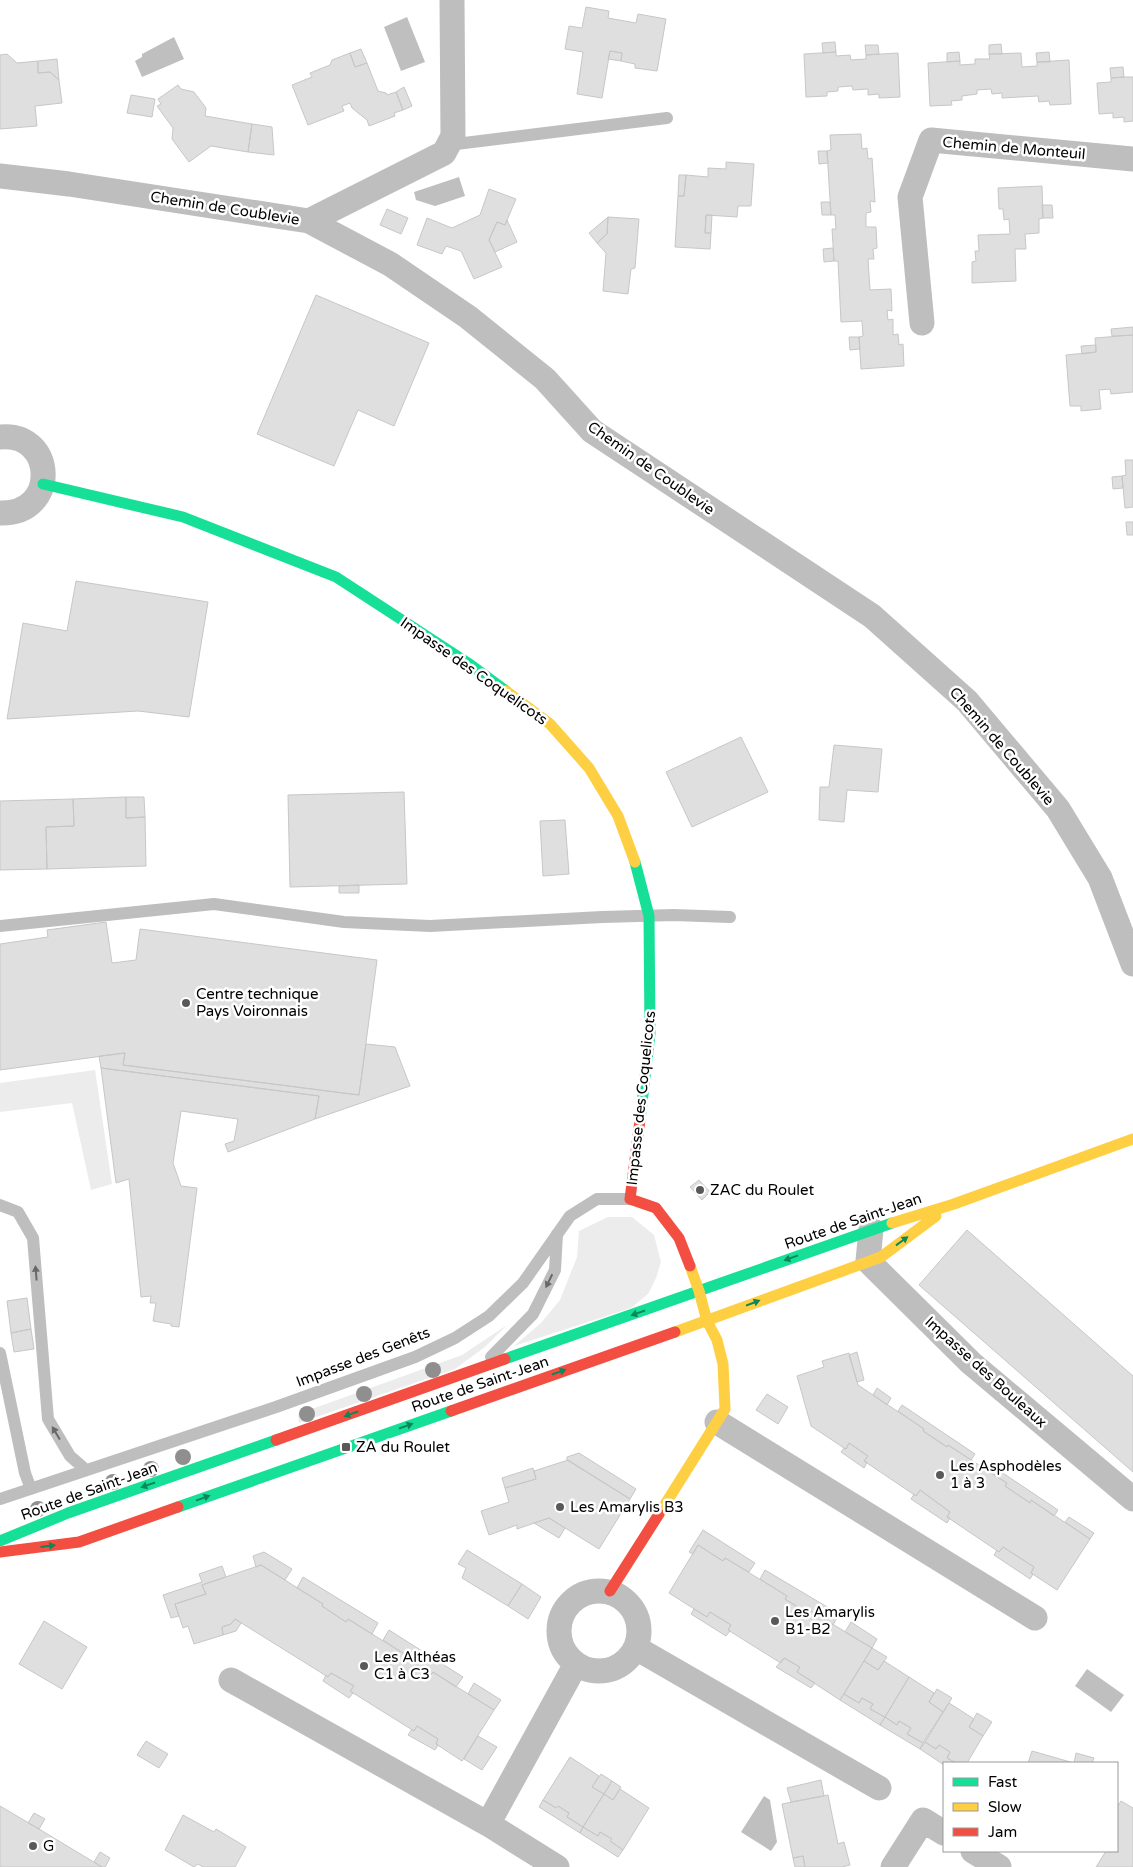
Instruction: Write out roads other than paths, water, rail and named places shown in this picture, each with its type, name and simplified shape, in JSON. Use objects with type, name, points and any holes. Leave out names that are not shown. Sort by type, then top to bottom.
[{"type":"main road","name":"Impasse des Coquelicots","points":[[43,484],[183,517],[336,576],[468,663],[550,724],[589,768],[618,816],[637,866],[649,916],[650,1034],[630,1199]]},
{"type":"main road","name":"Route de Saint-Jean","points":[[0,1541],[68,1513],[699,1292],[871,1229],[954,1204],[1133,1139]]},
{"type":"main road","name":"Impasse des Genêts","points":[[610,1591],[725,1409],[723,1364],[717,1340],[707,1321],[699,1292],[678,1235],[656,1208],[630,1199]]},
{"type":"main road","name":"Route de Saint-Jean","points":[[0,1552],[79,1542],[707,1321],[881,1257],[954,1204]]},
{"type":"street","points":[[309,221],[444,153],[453,136],[452,0]]},
{"type":"street","name":"Chemin de Monteuil","points":[[922,323],[910,197],[932,140],[1133,159]]},
{"type":"street","name":"Chemin de Coublevie","points":[[0,176],[69,184],[309,221],[390,264],[468,317],[546,379],[592,431],[872,616],[967,701],[1058,809],[1100,878],[1133,964]]},
{"type":"street","points":[[0,436],[20,439],[32,447],[40,458],[44,471],[43,484],[38,496],[30,504],[20,511],[0,513]]},
{"type":"street","points":[[868,1261],[871,1229]]},
{"type":"street","name":"Impasse des Bouleaux","points":[[868,1261],[971,1363],[1133,1499]]},
{"type":"street","points":[[717,1422],[1035,1618]]},
{"type":"street","points":[[595,1590],[610,1591],[626,1600],[636,1614],[640,1630],[636,1648],[626,1662],[610,1670],[592,1671],[576,1664],[564,1652],[558,1635],[560,1619],[567,1605],[580,1595],[595,1590]]},
{"type":"street","points":[[636,1648],[879,1788]]},
{"type":"street","points":[[488,1824],[576,1664]]},
{"type":"street","points":[[231,1680],[488,1824],[557,1867]]},
{"type":"street","points":[[893,1867],[923,1820],[943,1832]]},
{"type":"street","points":[[975,1852],[999,1867]]},
{"type":"lane","points":[[448,145],[667,118]]},
{"type":"lane","points":[[0,926],[214,904],[344,922],[430,926],[592,917],[730,916]]},
{"type":"lane","name":"Impasse des Genêts","points":[[0,1499],[285,1404],[415,1357],[447,1342],[489,1316],[523,1283],[570,1216],[597,1199],[630,1199]]},
{"type":"lane","points":[[0,1205],[18,1212],[33,1238],[48,1419],[70,1456],[86,1470]]},
{"type":"lane","points":[[479,1369],[533,1314],[554,1270],[557,1234]]},
{"type":"lane","points":[[0,1354],[25,1472],[31,1489]]},
{"type":"place","name":"Centre technique Pays Voironnais","points":[[186,1003]]},
{"type":"place","name":"ZAC du Roulet","points":[[700,1190]]},
{"type":"place","name":"ZA du Roulet","points":[[346,1447]]},
{"type":"place","name":"Les Asphodèles 1 à 3","points":[[940,1475]]},
{"type":"place","name":"Les Amarylis B3","points":[[560,1507]]},
{"type":"place","name":"Les Amarylis B1-B2","points":[[775,1621]]},
{"type":"place","name":"Les Althéas C1 à C3","points":[[364,1666]]},
{"type":"place","name":"G","points":[[33,1846]]}]
